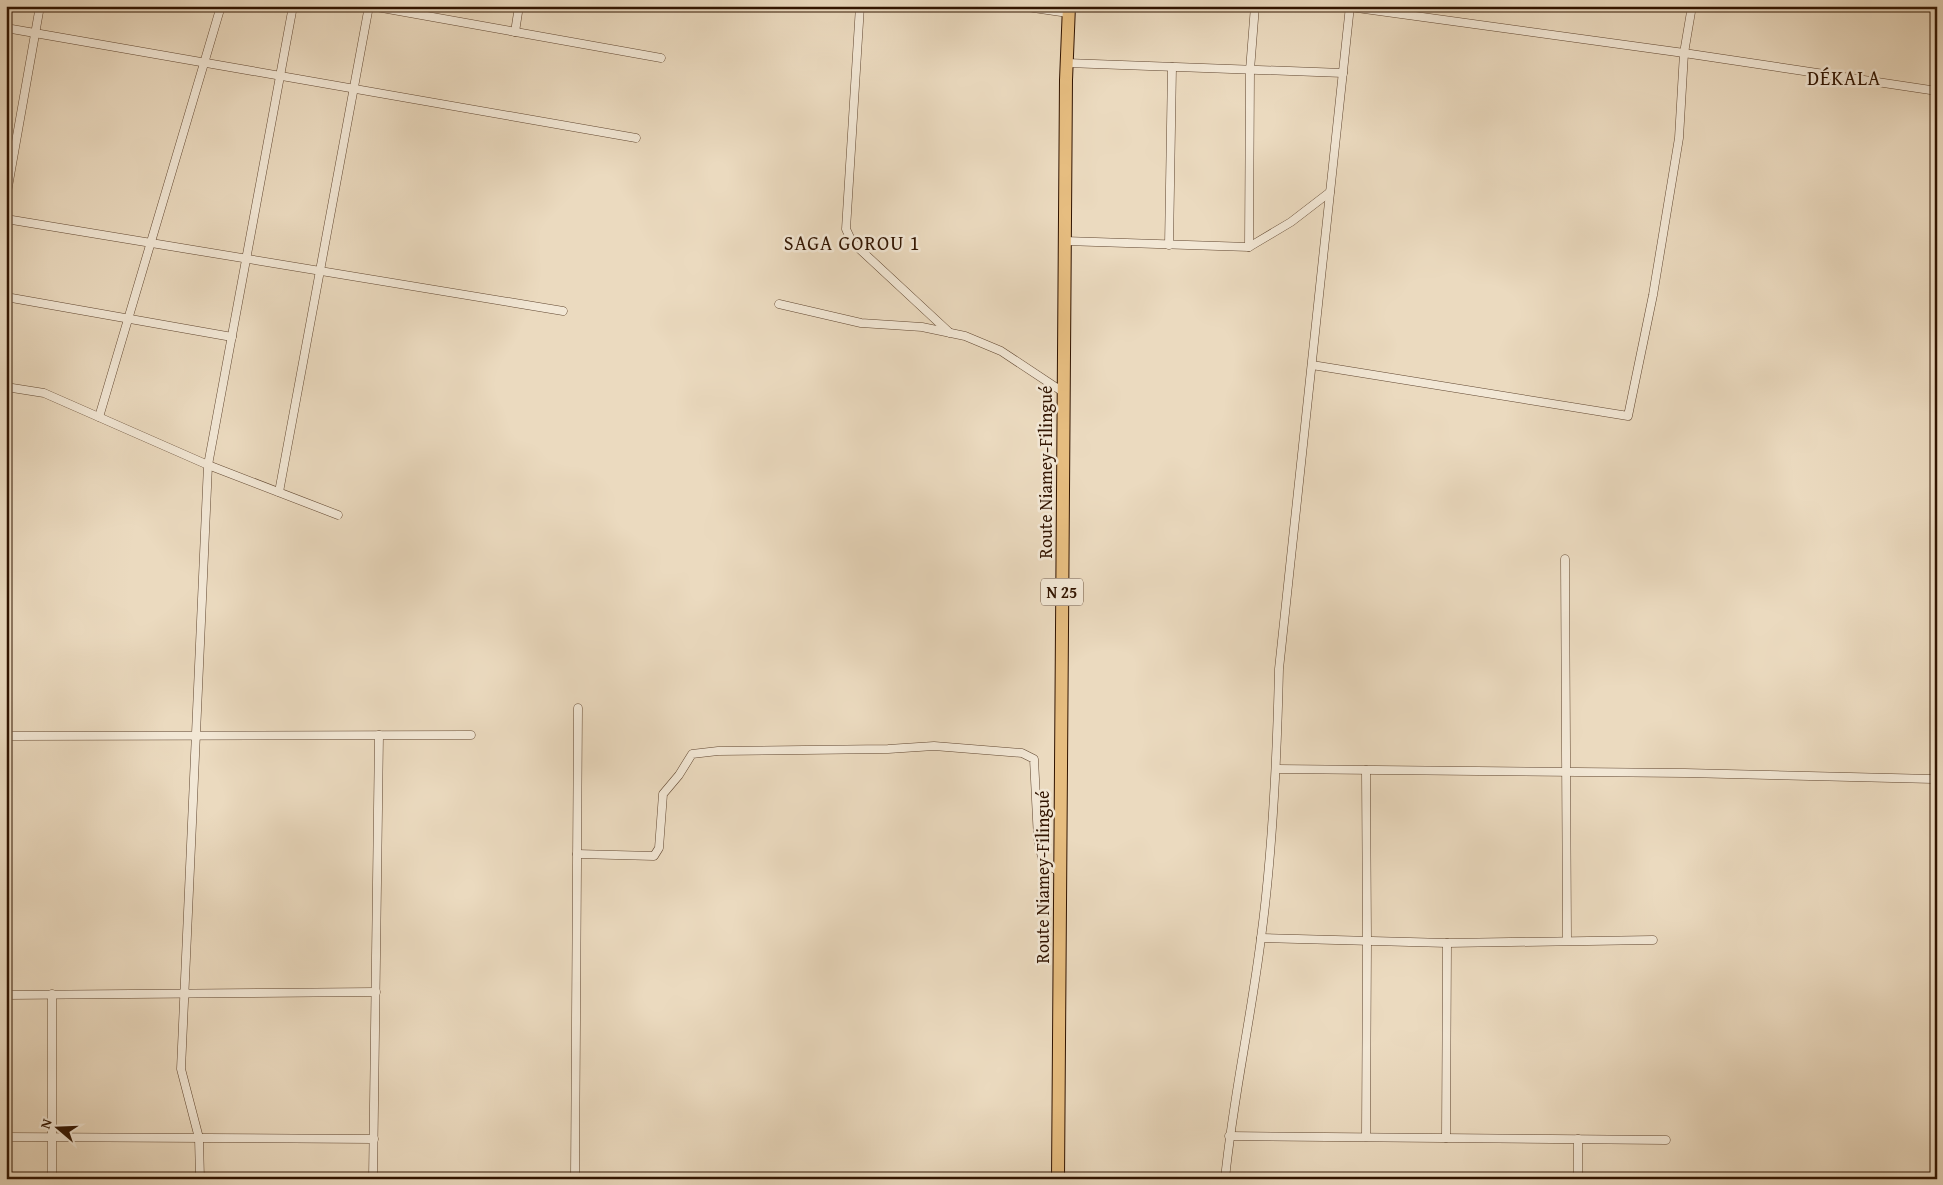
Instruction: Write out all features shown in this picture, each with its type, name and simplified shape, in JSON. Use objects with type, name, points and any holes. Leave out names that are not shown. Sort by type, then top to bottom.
[{"type":"main road","name":"Route Niamey-Filingué","points":[[1058,1179],[1065,241],[1069,10]]},
{"type":"street","points":[[6,198],[40,6]]},
{"type":"street","points":[[99,417],[221,6]]},
{"type":"street","points":[[200,1179],[199,1138],[181,1069],[208,465],[293,6]]},
{"type":"street","points":[[279,492],[370,6],[660,58]]},
{"type":"street","points":[[515,32],[519,6]]},
{"type":"street","points":[[860,6],[846,229],[852,242],[950,333]]},
{"type":"street","points":[[1020,6],[1069,10]]},
{"type":"street","points":[[1249,247],[1250,70],[1255,6]]},
{"type":"street","points":[[1225,1179],[1229,1136],[1261,938],[1277,769],[1279,669],[1350,6],[1937,91]]},
{"type":"street","points":[[1312,365],[1628,416],[1653,295],[1679,138],[1684,53],[1692,6]]},
{"type":"street","points":[[6,28],[636,138]]},
{"type":"street","points":[[1067,63],[1343,73]]},
{"type":"street","points":[[1169,245],[1172,67]]},
{"type":"street","points":[[1065,241],[1249,247],[1291,222],[1330,192]]},
{"type":"street","points":[[6,219],[563,311]]},
{"type":"street","points":[[6,297],[232,337]]},
{"type":"street","points":[[778,304],[861,323],[922,327],[965,336],[1000,351],[1064,392]]},
{"type":"street","points":[[6,386],[44,393],[208,465],[338,515]]},
{"type":"street","points":[[1565,559],[1567,940]]},
{"type":"street","points":[[576,1179],[578,708]]},
{"type":"street","points":[[373,1179],[379,735]]},
{"type":"street","points":[[6,736],[470,735]]},
{"type":"street","points":[[577,854],[654,856],[659,848],[663,794],[692,754],[718,751],[888,749],[934,746],[1022,753],[1034,759],[1038,839],[1043,862],[1060,872]]},
{"type":"street","points":[[1277,769],[1933,779]]},
{"type":"street","points":[[1366,770],[1366,1137]]},
{"type":"street","points":[[1261,938],[1448,943],[1653,940]]},
{"type":"street","points":[[1446,1138],[1448,943]]},
{"type":"street","points":[[6,995],[376,992]]},
{"type":"street","points":[[52,994],[52,1179]]},
{"type":"street","points":[[1229,1136],[1666,1140]]},
{"type":"street","points":[[6,1137],[374,1139]]},
{"type":"street","points":[[1578,1139],[1578,1179]]},
{"type":"district","name":"DÉKALA","points":[[1844,77]]},
{"type":"district","name":"SAGA GOROU 1","points":[[852,242]]}]
